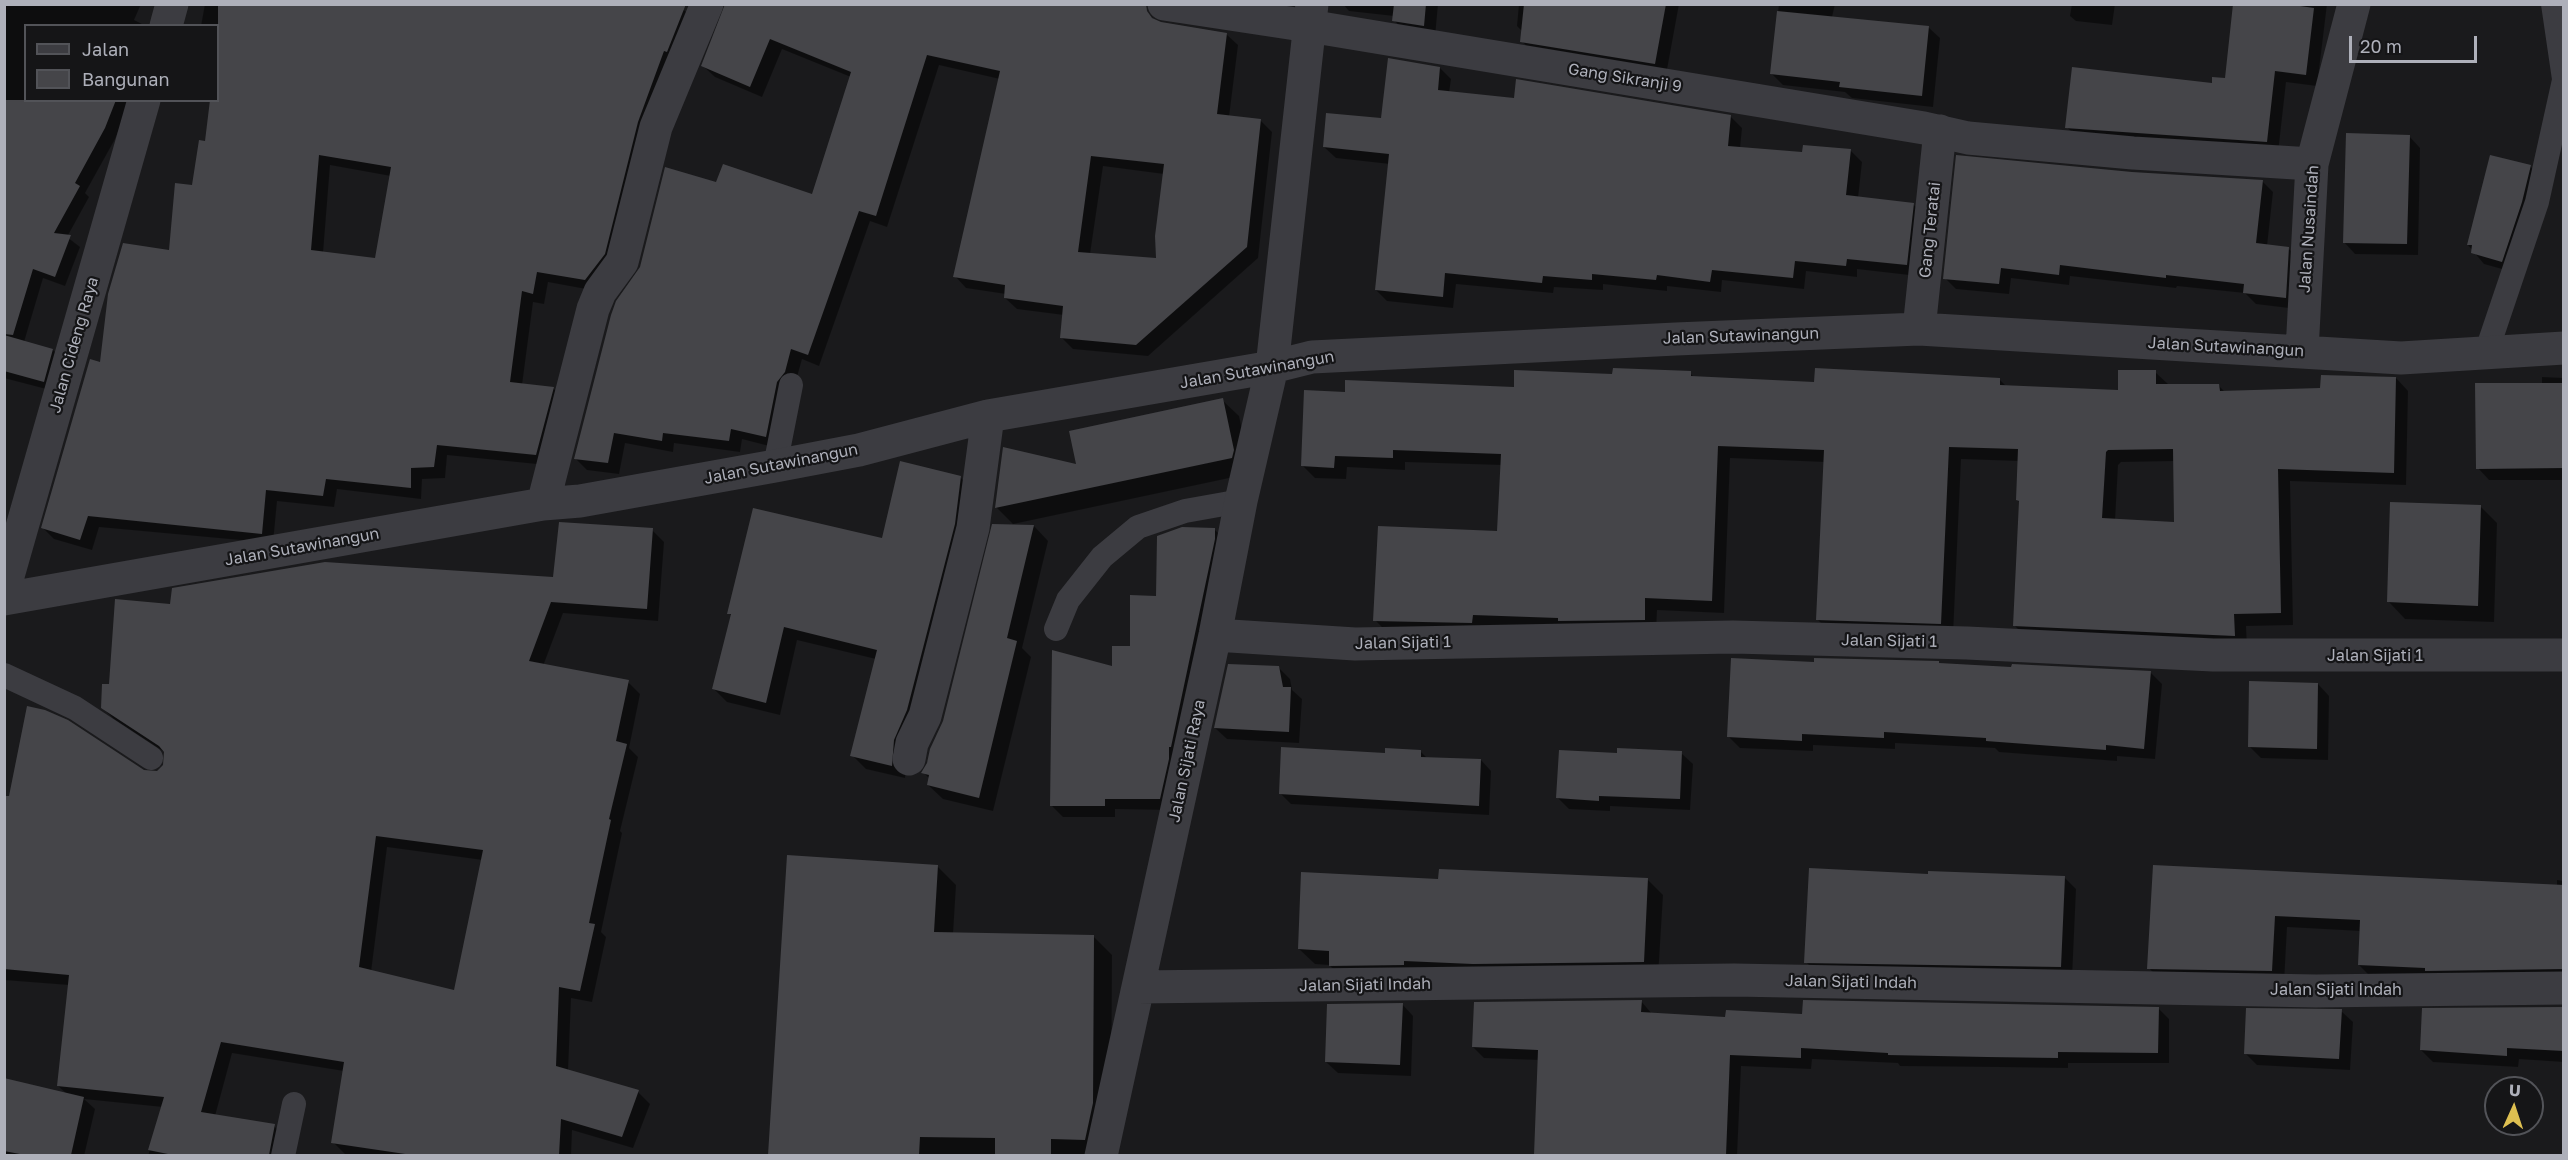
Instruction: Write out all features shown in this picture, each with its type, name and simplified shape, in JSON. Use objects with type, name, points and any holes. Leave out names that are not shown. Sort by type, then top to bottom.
[{"type":"street","points":[[167,24],[172,4]]},
{"type":"street","points":[[543,504],[593,309],[600,292],[622,262],[656,127],[707,4]]},
{"type":"street","name":"Gang Sikranji 9","points":[[1164,4],[1311,15],[1941,131],[1968,138],[2133,153],[2312,164]]},
{"type":"street","name":"Jalan Nusaindah","points":[[2302,351],[2312,164],[2354,4]]},
{"type":"street","name":"Jalan Sijati Raya","points":[[1101,1155],[1215,635],[1241,501],[1272,367],[1311,15]]},
{"type":"street","name":"Jalan Cideng Raya","points":[[4,590],[143,102]]},
{"type":"street","name":"Gang Teratai","points":[[1919,329],[1941,131]]},
{"type":"street","name":"Jalan Sutawinangun","points":[[4,599],[543,504],[580,501],[775,466],[860,450],[988,416],[1272,367],[1312,357],[1919,329],[2401,358],[2564,348]]},
{"type":"street","points":[[909,759],[912,743],[925,716],[973,528],[988,416]]},
{"type":"street","name":"Jalan Sijati 1","points":[[1215,635],[1355,644],[1733,637],[1967,643],[2213,656],[2564,656]]},
{"type":"street","name":"Jalan Sijati Indah","points":[[1138,987],[1734,980],[2316,991],[2564,988]]},
{"type":"lane","points":[[2486,353],[2537,202],[2564,79],[2553,4]]},
{"type":"lane","points":[[775,466],[791,385]]},
{"type":"lane","points":[[1056,629],[1068,600],[1102,557],[1138,527],[1185,511],[1241,501]]},
{"type":"lane","points":[[4,675],[75,708],[151,759]]},
{"type":"lane","points":[[283,1155],[294,1104]]},
{"type":"building","points":[[218,4],[686,4],[667,52],[664,51],[638,122],[605,254],[585,280],[537,272],[533,294],[522,291],[510,382],[554,387],[536,455],[437,445],[434,467],[411,468],[411,488],[326,479],[323,496],[266,490],[262,534],[88,516],[80,540],[41,528],[90,359],[100,362],[108,294],[123,243],[169,250],[175,183],[192,185],[199,140],[205,141],[210,102],[219,102]],"holes":[[[319,155],[391,167],[375,258],[311,250]]]},
{"type":"building","points":[[725,4],[1146,4],[1147,11],[1152,18],[1161,22],[1227,33],[1217,114],[1261,119],[1247,247],[1136,345],[1060,338],[1063,306],[1004,298],[1005,285],[953,277],[1000,71],[927,55],[876,216],[859,211],[808,355],[791,349],[785,372],[777,382],[766,437],[731,429],[729,441],[663,433],[662,441],[614,433],[608,463],[574,459],[611,315],[616,301],[640,267],[665,167],[716,182],[723,164],[812,194],[851,72],[770,39],[750,87],[701,66]],"holes":[[[1091,156],[1164,164],[1155,236],[1156,258],[1078,252]]]},
{"type":"building","points":[[1394,4],[1426,4],[1424,26],[1392,21]]},
{"type":"building","points":[[1524,4],[1666,4],[1655,64],[1520,42]]},
{"type":"building","points":[[2233,4],[2286,4],[2314,8],[2306,75],[2275,71],[2267,142],[2065,128],[2072,67],[2212,83],[2212,77],[2225,78]]},
{"type":"building","points":[[1777,11],[1929,26],[1922,96],[1839,87],[1840,82],[1770,74]]},
{"type":"building","points":[[1388,58],[1440,67],[1438,90],[1514,98],[1516,79],[1731,115],[1728,146],[1802,152],[1803,145],[1851,149],[1846,195],[1914,203],[1907,265],[1847,259],[1846,266],[1795,261],[1793,278],[1712,270],[1710,282],[1657,275],[1656,280],[1592,274],[1592,280],[1543,276],[1542,283],[1445,273],[1443,297],[1375,290],[1389,154],[1323,147],[1326,113],[1381,118]]},
{"type":"building","points":[[4,100],[115,102],[105,128],[75,183],[80,186],[54,233],[71,235],[55,277],[33,269],[13,335],[4,334]]},
{"type":"building","points":[[2346,133],[2410,135],[2407,244],[2343,243]]},
{"type":"building","points":[[1956,155],[2132,172],[2263,180],[2256,243],[2289,247],[2286,298],[2243,293],[2244,284],[2166,275],[2166,278],[2060,265],[2059,275],[2001,268],[1999,284],[1943,279]]},
{"type":"building","points":[[2490,155],[2531,165],[2522,202],[2502,262],[2471,253],[2472,245],[2467,245]]},
{"type":"building","points":[[4,335],[53,349],[44,382],[4,371]]},
{"type":"building","points":[[1613,368],[1691,371],[1691,376],[1814,382],[1815,368],[2000,378],[2000,385],[2118,390],[2118,370],[2156,370],[2156,384],[2219,384],[2220,391],[2320,388],[2321,375],[2396,377],[2394,473],[2278,469],[2281,613],[2234,614],[2235,636],[2013,626],[2019,501],[2016,500],[2018,449],[1949,447],[1941,624],[1816,620],[1824,450],[1718,446],[1712,601],[1645,598],[1645,620],[1558,621],[1558,618],[1473,615],[1472,623],[1373,621],[1378,526],[1497,531],[1501,454],[1393,450],[1393,458],[1335,456],[1334,468],[1301,466],[1304,390],[1345,392],[1345,380],[1514,387],[1514,370],[1612,374]],"holes":[[[2173,449],[2174,522],[2102,518],[2106,452],[2108,450]]]},
{"type":"building","points":[[2475,383],[2564,383],[2564,468],[2476,469]]},
{"type":"building","points":[[1223,398],[1234,450],[1232,458],[995,508],[1003,447],[1076,464],[1069,431]]},
{"type":"building","points":[[900,461],[961,476],[955,524],[907,710],[894,740],[892,766],[850,756],[877,650],[784,627],[766,703],[712,689],[731,614],[727,614],[753,508],[882,538]]},
{"type":"building","points":[[2390,502],[2481,505],[2478,606],[2387,602]]},
{"type":"building","points":[[559,522],[653,528],[647,609],[551,602],[529,661],[629,680],[616,741],[627,744],[609,819],[611,820],[589,923],[595,924],[580,991],[559,987],[556,1066],[639,1090],[622,1137],[561,1119],[559,1155],[412,1155],[331,1143],[344,1062],[221,1042],[201,1112],[275,1124],[269,1155],[173,1155],[148,1150],[164,1097],[57,1086],[69,975],[4,969],[4,796],[9,796],[27,706],[45,710],[68,720],[144,770],[157,771],[163,765],[164,752],[159,746],[101,708],[102,684],[109,684],[115,599],[170,604],[172,588],[325,562],[553,577]],"holes":[[[376,836],[483,850],[454,990],[359,967]]]},
{"type":"building","points":[[992,524],[1034,525],[1007,638],[1017,641],[979,798],[927,785],[929,775],[921,773],[943,721]]},
{"type":"building","points":[[1182,527],[1215,528],[1215,539],[1171,747],[1169,747],[1169,759],[1160,799],[1105,799],[1105,806],[1050,806],[1052,650],[1112,666],[1112,646],[1130,646],[1130,595],[1156,596],[1157,536]]},
{"type":"building","points":[[1731,658],[1814,662],[1814,658],[1939,661],[1939,663],[2011,667],[2012,664],[2151,671],[2144,749],[2106,745],[2106,750],[1986,741],[1986,738],[1884,732],[1884,738],[1802,734],[1802,741],[1727,737]]},
{"type":"building","points":[[1228,664],[1279,666],[1283,687],[1291,687],[1289,732],[1214,728]]},
{"type":"building","points":[[2249,681],[2318,683],[2317,749],[2248,747]]},
{"type":"building","points":[[1281,747],[1385,753],[1385,748],[1421,750],[1421,757],[1481,759],[1479,806],[1279,794]]},
{"type":"building","points":[[1617,748],[1682,751],[1680,799],[1599,796],[1599,801],[1556,798],[1559,750],[1617,753]]},
{"type":"building","points":[[787,855],[938,865],[934,932],[1094,935],[1093,1103],[1085,1140],[1051,1139],[1051,1155],[995,1155],[995,1138],[920,1137],[919,1155],[768,1155]]},
{"type":"building","points":[[2153,865],[2564,885],[2564,969],[2425,971],[2425,968],[2358,965],[2360,920],[2275,916],[2272,971],[2147,969]]},
{"type":"building","points":[[1809,868],[1928,874],[1928,871],[2065,876],[2061,967],[1804,963]]},
{"type":"building","points":[[1439,869],[1648,878],[1644,962],[1473,964],[1404,961],[1404,965],[1329,966],[1329,951],[1298,949],[1301,872],[1438,879]]},
{"type":"building","points":[[1642,1000],[1641,1012],[1725,1017],[1726,1010],[1802,1014],[1803,1000],[2159,1007],[2158,1053],[2058,1052],[2058,1058],[1888,1055],[1888,1053],[1801,1048],[1801,1058],[1730,1055],[1726,1155],[1534,1155],[1538,1050],[1472,1047],[1474,1002]]},
{"type":"building","points":[[1403,1003],[1400,1065],[1325,1062],[1327,1004]]},
{"type":"building","points":[[2564,1007],[2564,1051],[2507,1048],[2507,1056],[2420,1050],[2422,1008]]},
{"type":"building","points":[[2246,1008],[2342,1009],[2339,1059],[2244,1054]]},
{"type":"building","points":[[4,1078],[84,1097],[71,1155],[25,1155],[4,1151]]}]
